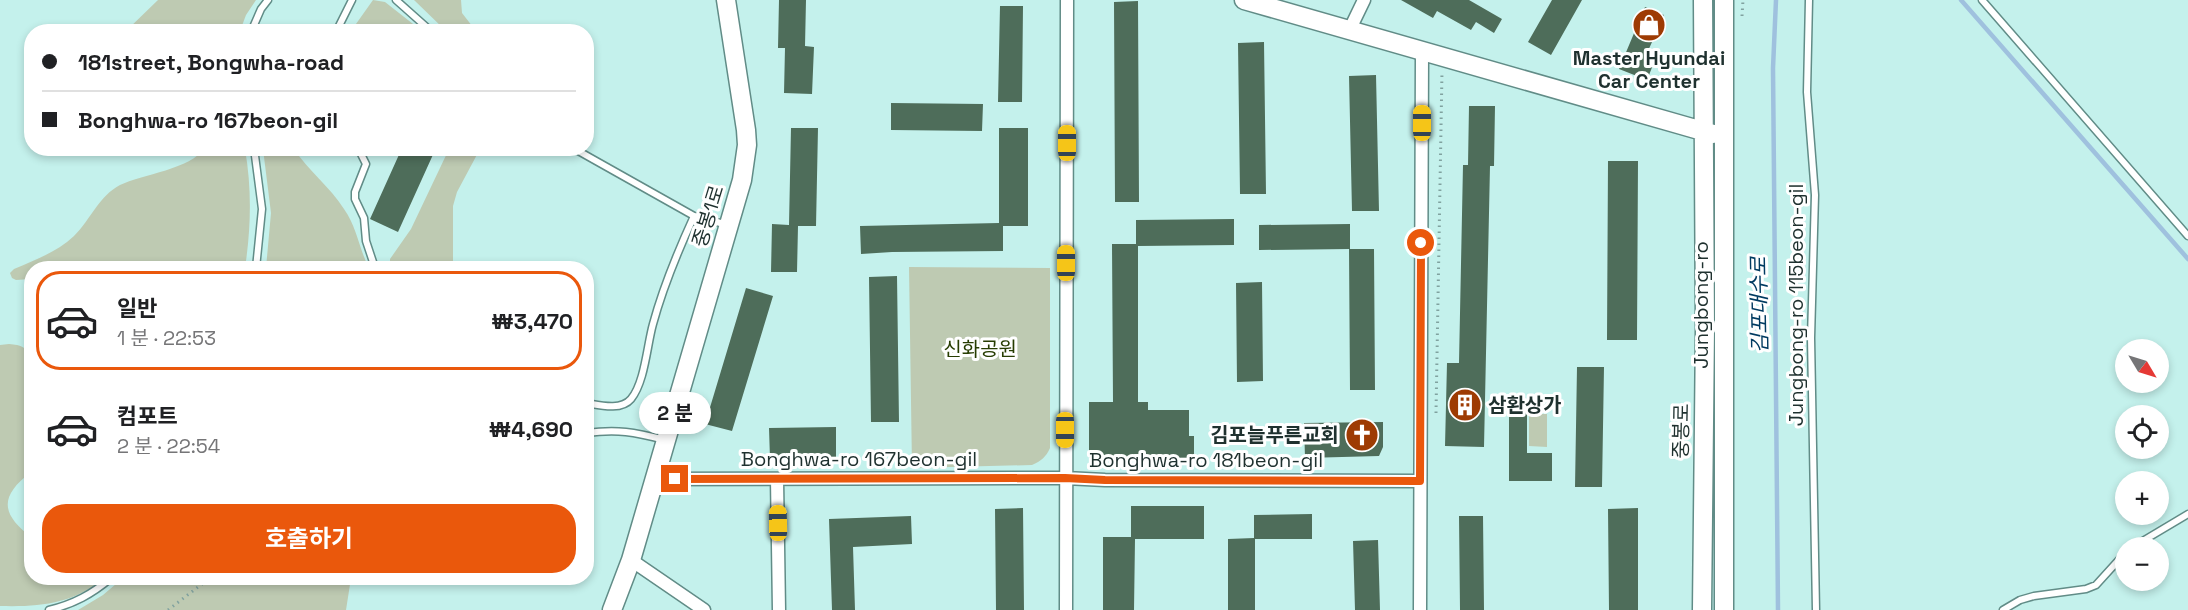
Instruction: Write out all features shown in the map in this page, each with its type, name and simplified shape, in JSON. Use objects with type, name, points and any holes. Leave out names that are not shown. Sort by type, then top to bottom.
[{"type":"street","name":"중봉1로","points":[[612,610],[631,560],[742,180],[747,145],[726,0]]},
{"type":"street","points":[[1066,610],[1067,0]]},
{"type":"street","points":[[1244,0],[1723,136]]},
{"type":"street","points":[[1349,31],[1364,0]]},
{"type":"street","name":"중봉로","points":[[1702,610],[1705,328],[1703,0]]},
{"type":"street","name":"Jungbong-ro","points":[[1724,0],[1724,610]]},
{"type":"street","points":[[1420,610],[1422,52]]},
{"type":"street","name":"Bonghwa-ro 167beon-gil","points":[[654,479],[1065,478]]},
{"type":"street","name":"Bonghwa-ro 181beon-gil","points":[[1065,478],[1420,481]]},
{"type":"street","points":[[777,479],[780,610]]},
{"type":"street","points":[[631,560],[704,610]]},
{"type":"lane","points":[[254,24],[268,0]]},
{"type":"lane","points":[[340,24],[352,0]]},
{"type":"lane","points":[[396,0],[423,24]]},
{"type":"lane","name":"Jungbong-ro 115beon-gil","points":[[1809,0],[1807,92],[1815,195],[1811,360],[1816,610]]},
{"type":"lane","points":[[1982,0],[2188,236]]},
{"type":"lane","points":[[255,156],[262,209],[257,261]]},
{"type":"lane","points":[[362,156],[366,164],[355,192],[355,199],[364,218],[366,241],[373,261]]},
{"type":"lane","points":[[587,156],[694,216],[729,225]]},
{"type":"lane","points":[[594,404],[620,406],[630,401],[640,377],[653,323],[677,252],[694,216]]},
{"type":"lane","points":[[594,432],[629,431],[666,440]]},
{"type":"lane","points":[[2149,537],[2188,514]]},
{"type":"lane","points":[[2003,610],[2020,600],[2034,596],[2086,589],[2096,585],[2115,564]]},
{"type":"lane","points":[[50,610],[69,605],[102,585]]},
{"type":"path","points":[[1436,417],[1442,66]]},
{"type":"path","points":[[168,610],[201,585]]},
{"type":"green space","points":[[158,0],[256,0],[243,24],[133,24]]},
{"type":"green space","points":[[373,0],[385,2],[413,24],[356,24]]},
{"type":"green space","points":[[414,0],[461,0],[462,13],[471,24],[439,24]]},
{"type":"green space","points":[[197,156],[246,156],[250,208],[246,261],[33,261],[53,251],[74,236],[106,195],[120,185],[189,161]]},
{"type":"green space","points":[[264,156],[300,156],[332,193],[348,216],[366,261],[267,261],[271,213]]},
{"type":"green space","points":[[446,156],[476,156],[457,192],[453,206],[453,261],[390,261],[411,229]]},
{"type":"green space","points":[[24,265],[24,279],[12,278],[10,273]]},
{"type":"green space","name":"신화공원","points":[[909,267],[1050,268],[1050,448],[1041,460],[1032,465],[912,468]]},
{"type":"green space","points":[[0,345],[17,345],[24,349],[24,478],[9,497],[8,505],[9,512],[24,531],[24,585],[95,585],[68,599],[29,606],[0,606]]},
{"type":"green space","points":[[1529,414],[1547,414],[1547,447],[1529,446]]},
{"type":"green space","points":[[115,585],[350,585],[346,610],[78,610]]},
{"type":"building","points":[[779,0],[806,0],[805,46],[814,47],[812,94],[784,93],[785,48],[778,48]]},
{"type":"building","points":[[1401,0],[1469,0],[1502,19],[1494,33],[1476,22],[1471,30],[1437,11],[1433,18]]},
{"type":"building","points":[[1552,0],[1582,0],[1551,55],[1528,42]]},
{"type":"building","points":[[1138,1],[1139,202],[1115,202],[1114,2]]},
{"type":"building","points":[[1000,6],[1023,6],[1022,102],[998,102]]},
{"type":"building","points":[[1645,7],[1664,15],[1648,51],[1657,55],[1647,80],[1619,69]]},
{"type":"building","points":[[1264,42],[1266,194],[1240,194],[1238,43]]},
{"type":"building","points":[[1376,75],[1379,211],[1352,211],[1349,76]]},
{"type":"building","points":[[891,103],[983,104],[982,131],[891,130]]},
{"type":"building","points":[[1469,106],[1495,106],[1494,166],[1490,166],[1484,447],[1445,446],[1447,363],[1459,363],[1463,165],[1468,165]]},
{"type":"building","points":[[791,128],[818,128],[816,226],[798,226],[797,272],[771,272],[772,224],[789,225]]},
{"type":"building","points":[[999,128],[1028,128],[1028,226],[1003,226],[1003,251],[861,254],[860,226],[999,223]]},
{"type":"building","points":[[398,156],[432,156],[398,232],[370,219]]},
{"type":"building","points":[[1608,161],[1638,161],[1637,340],[1607,340]]},
{"type":"building","points":[[1234,219],[1234,245],[1138,246],[1138,402],[1148,402],[1148,410],[1189,410],[1189,436],[1194,436],[1194,459],[1089,460],[1089,402],[1113,402],[1112,244],[1136,244],[1136,220]]},
{"type":"building","points":[[1350,224],[1350,249],[1374,249],[1375,390],[1350,390],[1349,249],[1259,250],[1259,225]]},
{"type":"building","points":[[897,276],[899,422],[871,422],[869,277]]},
{"type":"building","points":[[1262,282],[1263,381],[1237,382],[1236,283]]},
{"type":"building","points":[[746,288],[773,296],[732,431],[705,424]]},
{"type":"building","points":[[1577,367],[1604,367],[1602,487],[1575,487]]},
{"type":"building","points":[[1527,409],[1527,453],[1552,453],[1552,481],[1509,481],[1509,410]]},
{"type":"building","points":[[1383,422],[1383,447],[1379,456],[1305,458],[1304,423]]},
{"type":"building","points":[[836,427],[836,458],[770,459],[769,428]]},
{"type":"building","points":[[1131,506],[1204,506],[1204,539],[1135,539],[1134,610],[1103,610],[1103,537],[1131,537]]},
{"type":"building","points":[[1023,508],[1024,610],[996,610],[995,509]]},
{"type":"building","points":[[1638,508],[1638,610],[1609,610],[1608,509]]},
{"type":"building","points":[[1312,514],[1312,539],[1255,539],[1255,610],[1228,610],[1228,539],[1254,538],[1254,515]]},
{"type":"building","points":[[911,516],[912,544],[853,547],[855,610],[832,610],[829,519]]},
{"type":"building","points":[[1459,516],[1483,516],[1484,610],[1460,610]]},
{"type":"building","points":[[1378,540],[1380,610],[1355,610],[1353,541]]},
{"type":"waterway","name":"김포대수로","points":[[1776,0],[1773,68],[1778,610]]},
{"type":"waterway","points":[[1961,0],[2188,259]]},
{"type":"place","name":"Master Hyundai Car Center","points":[[1649,25]]},
{"type":"place","name":"삼환상가","points":[[1465,405]]},
{"type":"place","name":"김포늘푸른교회","points":[[1362,435]]},
{"type":"route","points":[[675,479],[1065,478],[1420,481],[1421,243]]}]
